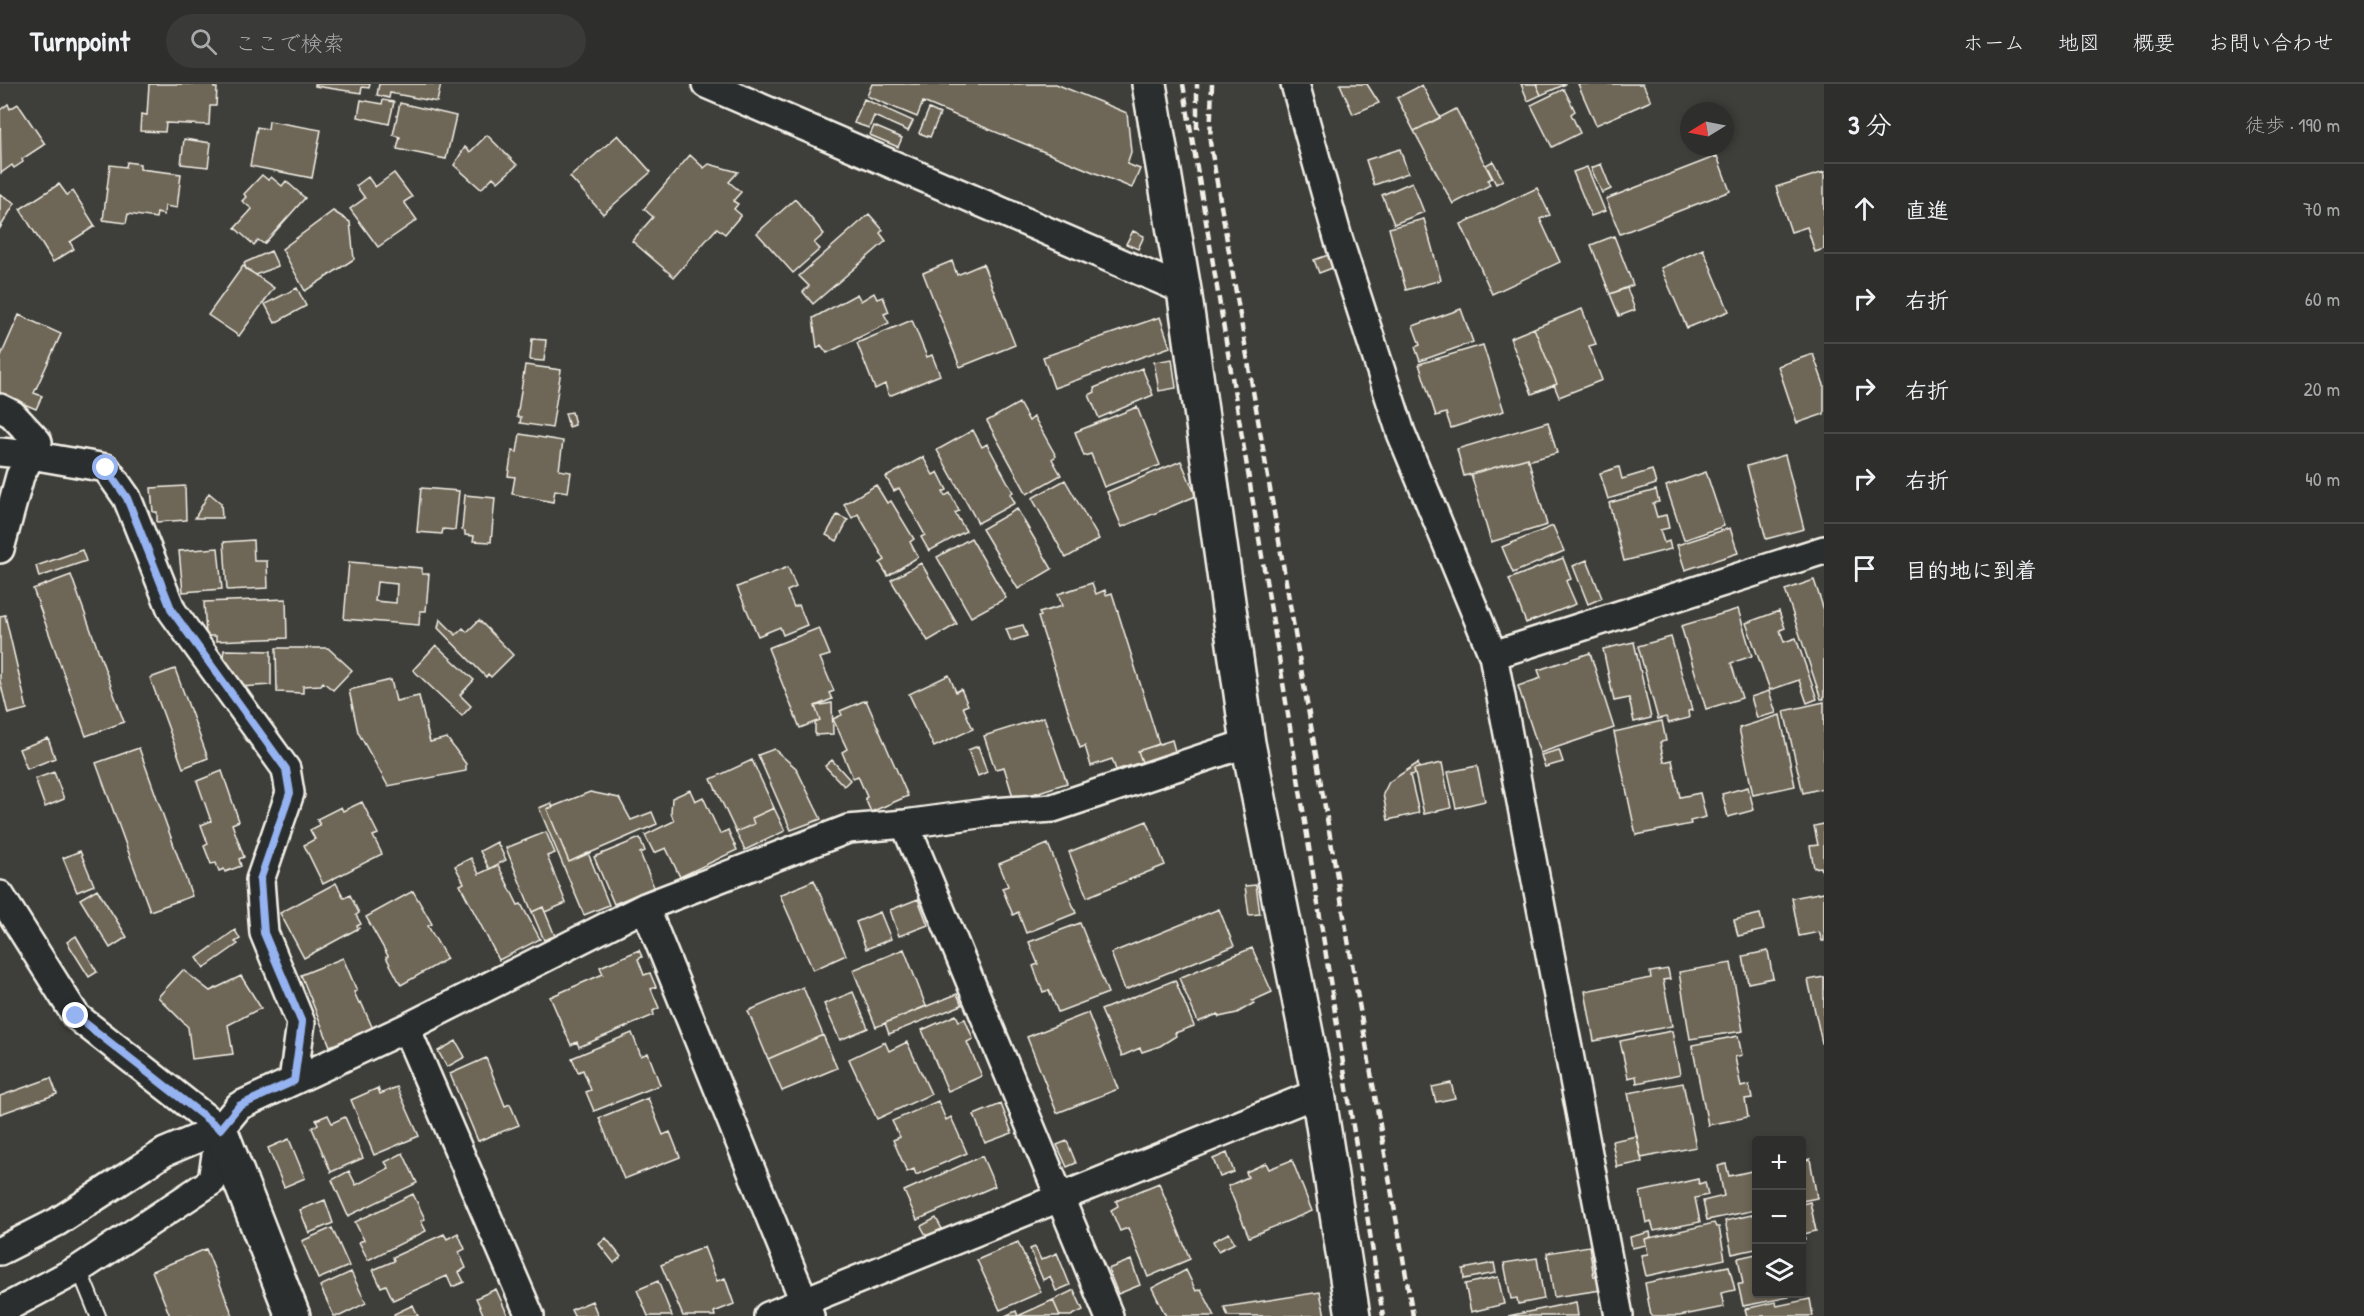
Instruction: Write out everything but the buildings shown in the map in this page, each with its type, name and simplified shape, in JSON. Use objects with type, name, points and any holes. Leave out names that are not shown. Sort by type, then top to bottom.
[{"type":"street","points":[[706,84],[1184,290]]},
{"type":"street","points":[[1149,84],[1184,290],[1248,743],[1318,1093],[1353,1316]]},
{"type":"street","points":[[1295,84],[1338,238],[1401,433],[1493,655],[1619,1316]]},
{"type":"street","points":[[0,408],[12,414],[38,442],[20,476],[0,549]]},
{"type":"street","points":[[0,452],[106,468],[127,498],[172,611],[286,769],[290,793],[260,880],[264,933],[302,1023],[294,1081]]},
{"type":"street","points":[[1493,655],[1824,550]]},
{"type":"street","points":[[0,1251],[57,1222],[165,1152],[220,1129],[239,1106],[406,1028],[645,907],[848,829],[993,812],[1053,808],[1248,743]]},
{"type":"street","points":[[905,824],[1109,1316]]},
{"type":"street","points":[[0,895],[76,1016],[220,1129],[293,1316]]},
{"type":"street","points":[[645,907],[807,1309]]},
{"type":"street","points":[[406,1028],[530,1316]]},
{"type":"street","points":[[768,1316],[807,1309],[1060,1198],[1318,1093]]},
{"type":"street","points":[[0,1311],[79,1269],[212,1181],[220,1129]]},
{"type":"lane","points":[[79,1269],[98,1316]]},
{"type":"railway","points":[[1183,84],[1280,664],[1383,1316]]},
{"type":"railway","points":[[1197,84],[1197,129]]},
{"type":"railway","points":[[1212,84],[1210,142],[1413,1316]]},
{"type":"route","points":[[76,1016],[220,1129],[239,1106],[294,1081],[302,1023],[264,933],[260,880],[290,793],[286,769],[172,611],[127,498],[106,468]]}]
